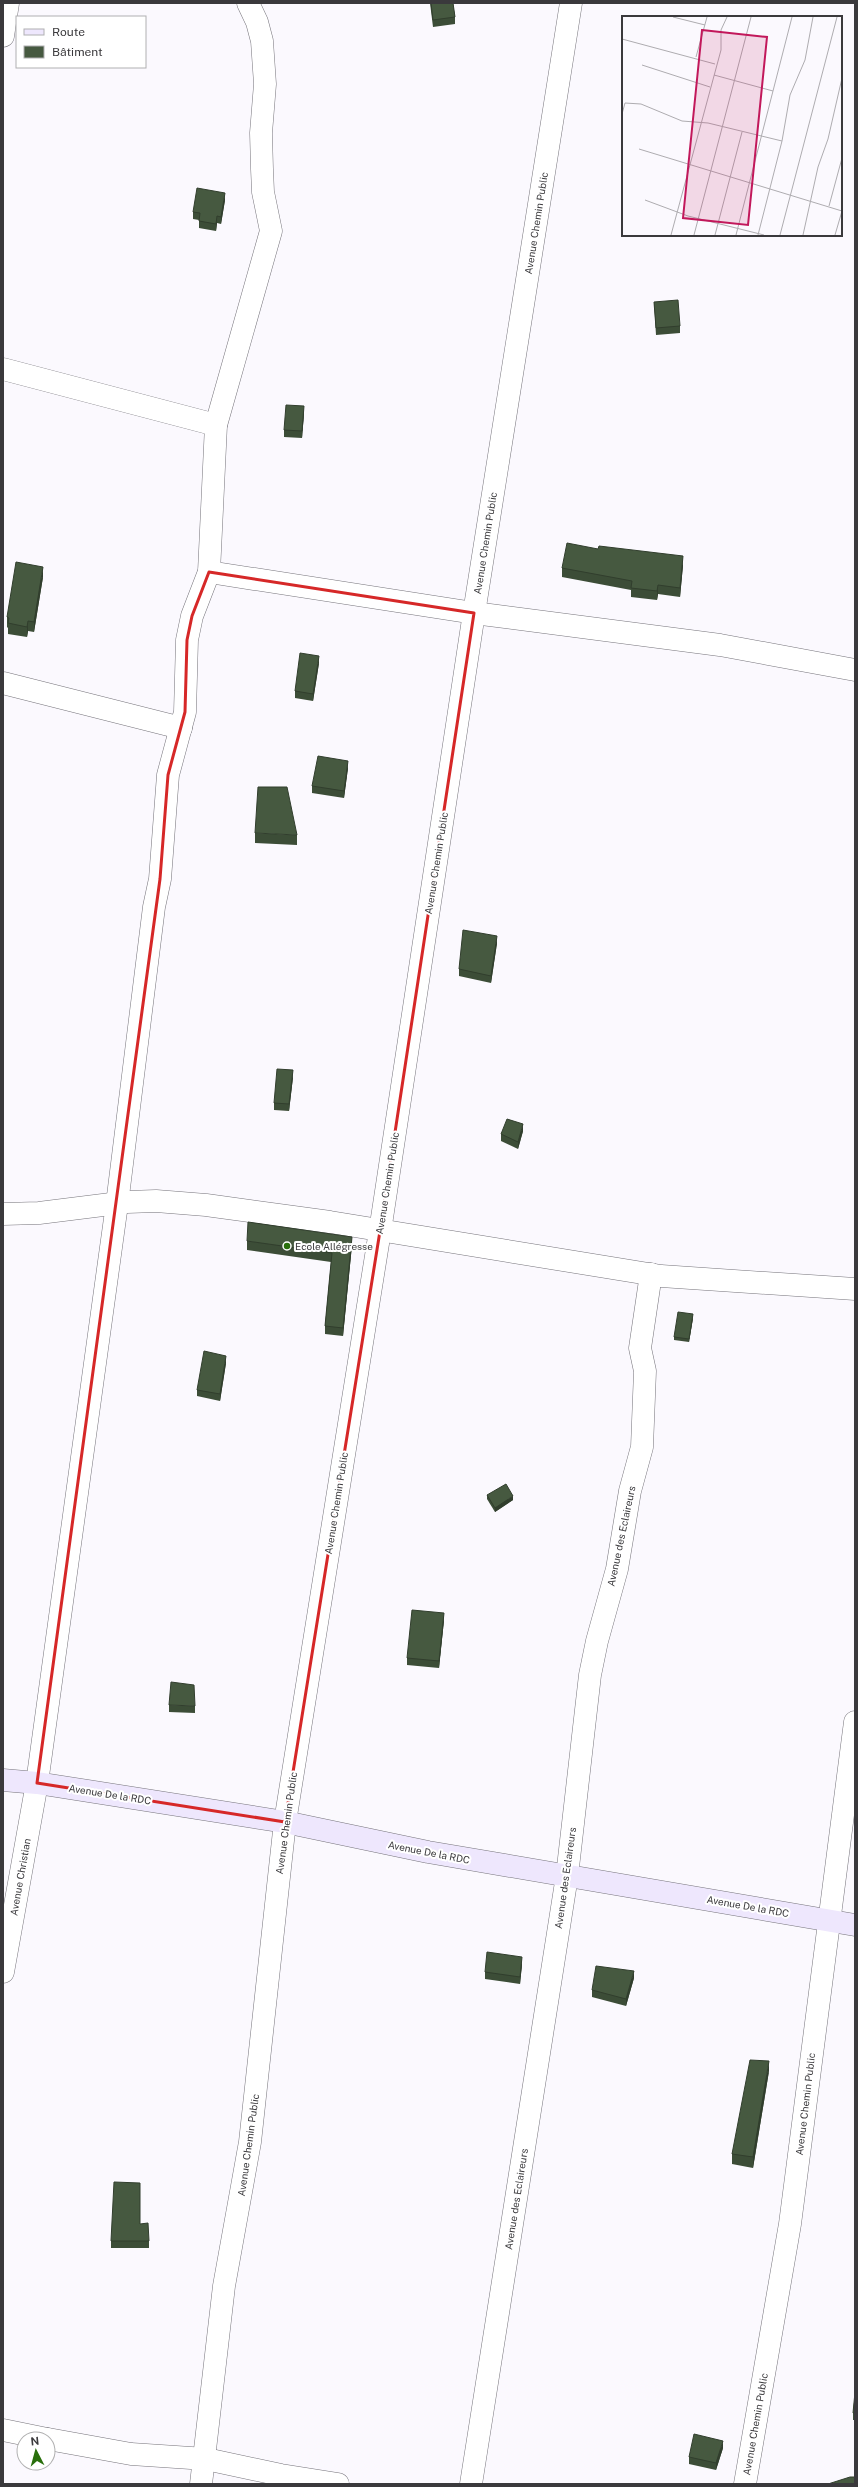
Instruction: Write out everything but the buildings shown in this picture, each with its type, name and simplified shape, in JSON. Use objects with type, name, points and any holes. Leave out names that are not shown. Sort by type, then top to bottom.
[{"type":"street","points":[[3,36],[8,3]]},
{"type":"street","name":"Avenue Christian","points":[[3,1972],[37,1783],[117,1204],[154,907],[160,879],[168,775],[181,728],[187,694],[187,640],[192,616],[209,572],[216,425],[271,231],[263,192],[262,177],[261,133],[265,84],[262,41],[257,22],[248,3]]},
{"type":"street","name":"Avenue Chemin Public","points":[[201,2484],[206,2459],[224,2286],[250,2142],[285,1822],[380,1231],[474,613],[571,3]]},
{"type":"street","points":[[3,369],[216,425]]},
{"type":"street","points":[[209,572],[474,613],[720,645],[855,670]]},
{"type":"street","points":[[3,683],[181,728]]},
{"type":"street","points":[[3,1214],[156,1201],[206,1205],[266,1212],[651,1274],[855,1289]]},
{"type":"street","name":"Avenue des Eclaireurs","points":[[471,2484],[567,1876],[596,1641],[617,1569],[630,1491],[642,1447],[645,1371],[640,1348],[651,1274]]},
{"type":"street","name":"Avenue Chemin Public","points":[[745,2484],[790,2224],[828,1920],[855,1722]]},
{"type":"street","name":"Avenue De la RDC","points":[[3,1780],[37,1783],[285,1822],[428,1852],[855,1924]]},
{"type":"street","points":[[3,2430],[16,2433]]},
{"type":"street","points":[[56,2441],[131,2454],[206,2459],[281,2476],[338,2484]]},
{"type":"highlighted area","points":[[209,572],[474,613],[380,1231],[285,1822],[37,1783],[160,879],[168,775],[185,712],[187,640],[192,616]]},
{"type":"place","name":"Ecole Allégresse","points":[[287,1246]]}]
